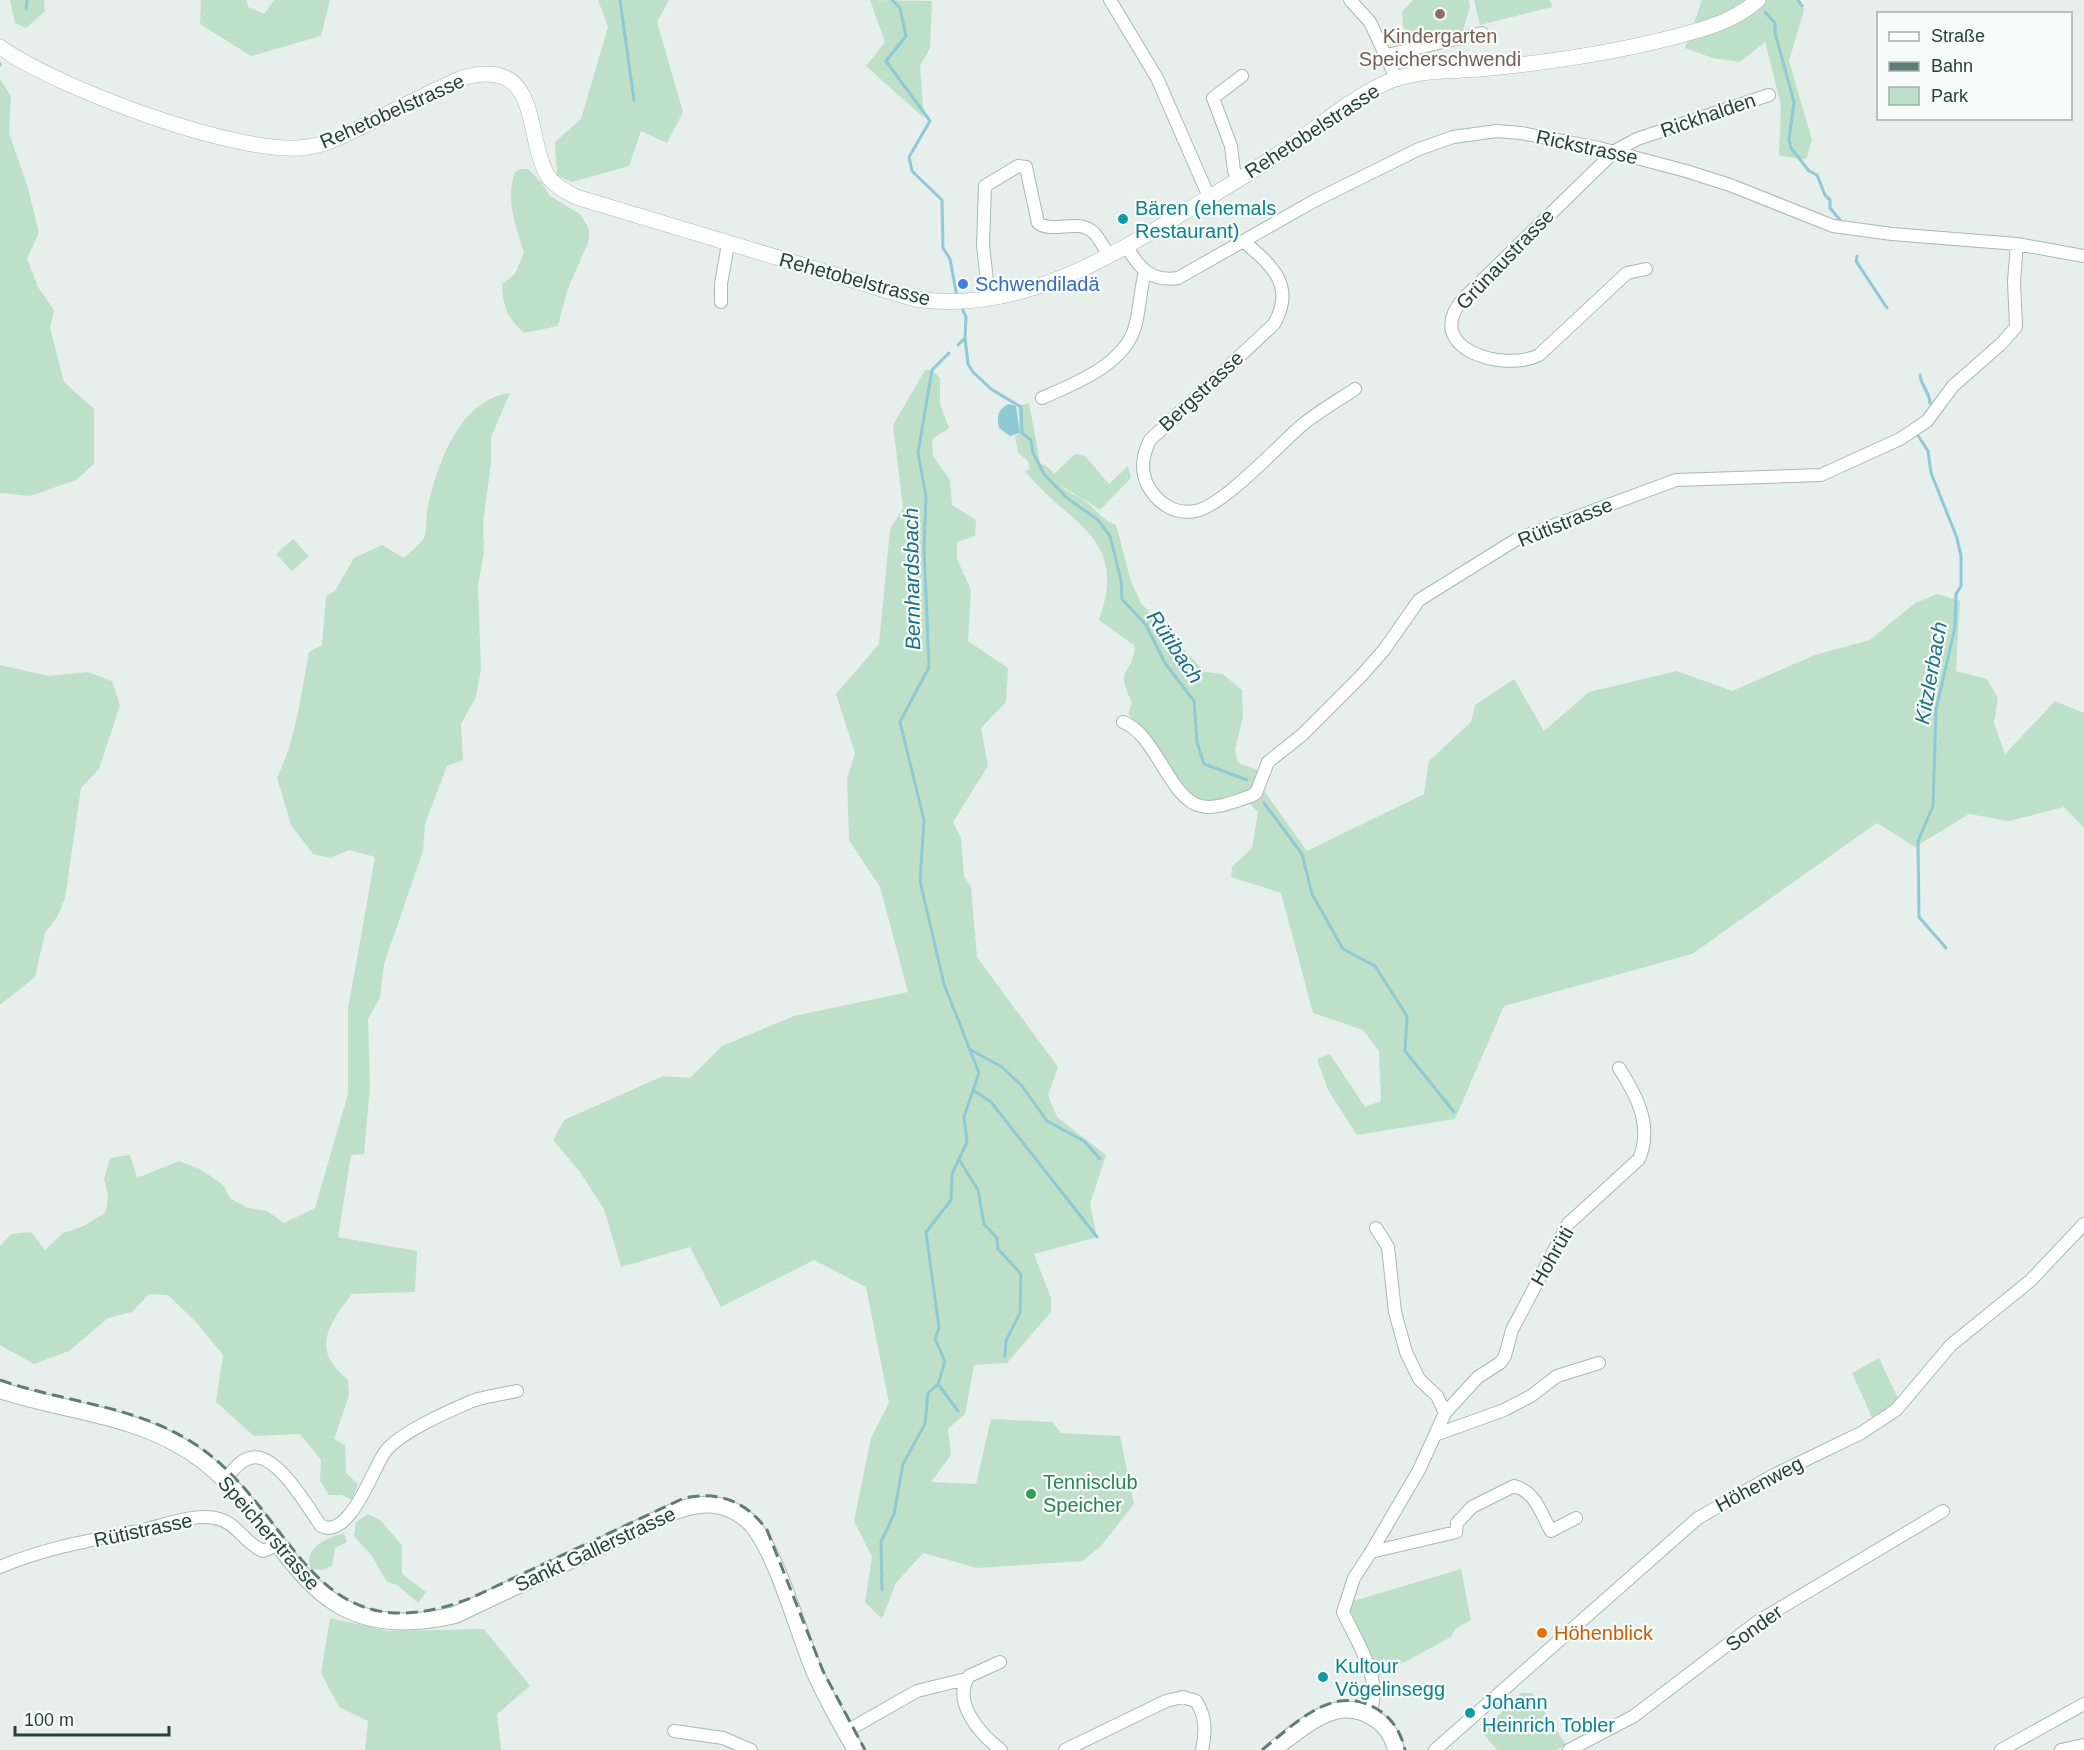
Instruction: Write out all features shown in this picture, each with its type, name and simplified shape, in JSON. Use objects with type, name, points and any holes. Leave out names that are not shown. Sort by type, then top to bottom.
[{"type":"main road","name":"Speicherstrasse","points":[[0,1390],[117,1419],[154,1432],[189,1451],[225,1479],[303,1578],[333,1602],[369,1618],[406,1623]]},
{"type":"main road","name":"Sankt Gallerstrasse","points":[[406,1623],[455,1615],[686,1507],[712,1504],[726,1507],[746,1519],[762,1538],[815,1673],[856,1750]]},
{"type":"main road","points":[[1274,1750],[1311,1722],[1328,1713],[1345,1709],[1369,1714],[1386,1728],[1396,1750]]},
{"type":"street","points":[[1110,0],[1157,78],[1209,197]]},
{"type":"street","points":[[1350,0],[1370,22],[1397,80]]},
{"type":"street","name":"Rehetobelstrasse","points":[[0,47],[52,78],[142,112],[210,134],[263,147],[306,148],[336,139],[462,78],[476,74],[496,75],[513,86],[525,99],[530,109],[544,168],[550,179],[561,189],[595,204],[915,299],[959,302],[989,299],[1043,285],[1084,270],[1127,247],[1239,179],[1348,104],[1397,80],[1416,75],[1561,61],[1632,48],[1725,22],[1745,11],[1758,0]]},
{"type":"street","points":[[1387,55],[1482,33]]},
{"type":"street","points":[[1239,179],[1233,167],[1232,146],[1214,98],[1242,76]]},
{"type":"street","name":"Rickhalden","points":[[1615,151],[1637,139],[1769,95]]},
{"type":"street","name":"Rickstrasse","points":[[1145,272],[1161,279],[1178,278],[1368,174],[1419,149],[1473,132],[1521,133],[1615,151],[1730,185],[1833,226],[1892,234],[2017,244],[2084,256]]},
{"type":"street","name":"Grünaustrasse","points":[[1615,151],[1463,299],[1454,310],[1451,321],[1453,335],[1460,346],[1473,353],[1506,362],[1528,361],[1539,355],[1627,273],[1646,269]]},
{"type":"street","points":[[989,299],[983,245],[985,186],[1018,166],[1026,167],[1034,214],[1038,223],[1043,227],[1085,228],[1093,232],[1109,256]]},
{"type":"street","name":"Bergstrasse","points":[[1243,241],[1275,269],[1282,299],[1281,311],[1274,324],[1150,440],[1145,450],[1143,468],[1151,490],[1168,507],[1184,511],[1208,507],[1304,424],[1355,389]]},
{"type":"street","points":[[721,302],[721,284],[728,244]]},
{"type":"street","name":"Rütistrasse","points":[[1123,722],[1138,730],[1189,800],[1200,806],[1215,806],[1251,796],[1256,793],[1268,762],[1302,735],[1361,676],[1384,650],[1419,600],[1517,539],[1676,480],[1821,475],[1900,439],[1927,421],[1953,386],[2002,344],[2016,327],[2014,281],[2017,244]]},
{"type":"street","points":[[1042,398],[1078,383],[1123,349],[1134,329],[1145,272],[1127,247]]},
{"type":"street","name":"Hohrüti","points":[[1369,1714],[1374,1702],[1372,1681],[1343,1612],[1354,1578],[1419,1470],[1445,1413],[1478,1377],[1500,1363],[1512,1330],[1569,1224],[1639,1159],[1644,1147],[1643,1115],[1636,1095],[1619,1068]]},
{"type":"street","name":"Höhenweg","points":[[1435,1750],[1698,1518],[1772,1476],[1861,1432],[1896,1410],[1951,1345],[2030,1281],[2084,1224]]},
{"type":"street","points":[[1376,1228],[1388,1247],[1395,1312],[1407,1352],[1419,1379],[1437,1396],[1445,1413]]},
{"type":"street","points":[[1435,1435],[1504,1410],[1531,1396],[1557,1376],[1599,1363]]},
{"type":"street","points":[[225,1479],[246,1459],[259,1457],[268,1460],[283,1474],[321,1527],[331,1529],[339,1525],[358,1502],[382,1457],[393,1442],[474,1401],[517,1391]]},
{"type":"street","points":[[1371,1552],[1456,1532],[1457,1523],[1472,1507],[1514,1486],[1526,1489],[1533,1496],[1551,1531],[1576,1518]]},
{"type":"street","name":"Sonder","points":[[1569,1750],[1634,1716],[1757,1623],[1943,1511]]},
{"type":"street","name":"Rütistrasse","points":[[0,1567],[39,1552],[198,1518],[226,1522],[236,1527],[253,1547],[263,1551],[277,1545]]},
{"type":"street","points":[[845,1732],[917,1691],[966,1679],[1000,1662]]},
{"type":"street","points":[[966,1679],[964,1699],[968,1713],[986,1738],[1001,1750]]},
{"type":"street","points":[[1065,1750],[1166,1701],[1183,1697],[1196,1701],[1203,1713],[1205,1733],[1202,1750]]},
{"type":"street","points":[[2001,1750],[2084,1704]]},
{"type":"street","points":[[674,1731],[723,1738],[751,1750]]},
{"type":"street","points":[[2061,1750],[2084,1745]]},
{"type":"green space","points":[[10,0],[44,0],[45,11],[26,28],[15,23]]},
{"type":"green space","points":[[201,0],[247,0],[248,7],[264,14],[274,0],[330,0],[321,36],[251,56],[200,24]]},
{"type":"green space","points":[[598,0],[669,0],[657,22],[683,112],[667,143],[641,131],[629,166],[572,182],[557,176],[555,142],[581,119],[608,27]]},
{"type":"green space","points":[[870,0],[932,1],[930,48],[920,66],[924,118],[866,66],[885,42]]},
{"type":"green space","points":[[1413,0],[1469,0],[1470,7],[1462,34],[1430,41],[1415,38],[1409,34],[1403,27],[1402,12]]},
{"type":"green space","points":[[1474,0],[1550,0],[1552,7],[1480,25]]},
{"type":"green space","points":[[1702,0],[1797,0],[1804,10],[1789,61],[1812,140],[1806,159],[1779,156],[1781,105],[1765,42],[1740,62],[1712,58],[1685,48]]},
{"type":"green space","points":[[0,79],[11,96],[9,133],[28,188],[39,233],[27,259],[38,287],[54,310],[50,328],[64,382],[94,409],[94,464],[76,480],[30,496],[0,493]]},
{"type":"green space","points":[[528,169],[542,183],[550,196],[580,214],[589,229],[589,240],[567,291],[558,326],[524,333],[507,312],[503,300],[502,284],[515,274],[524,253],[511,203],[512,182],[515,172]]},
{"type":"green space","points":[[925,370],[932,370],[940,378],[940,405],[949,428],[932,439],[933,456],[950,480],[952,505],[976,520],[975,536],[957,542],[957,559],[971,590],[968,641],[1008,668],[1006,702],[981,728],[988,766],[953,822],[961,838],[964,876],[971,887],[977,957],[1058,1067],[1048,1095],[1057,1117],[1106,1155],[1090,1204],[1097,1237],[1034,1254],[1051,1298],[1051,1312],[1007,1363],[974,1365],[965,1414],[948,1429],[951,1455],[931,1482],[976,1484],[991,1419],[1052,1422],[1061,1433],[1120,1436],[1134,1504],[1101,1546],[1082,1561],[977,1568],[923,1553],[896,1583],[882,1619],[865,1602],[872,1557],[854,1521],[871,1438],[889,1403],[866,1287],[814,1260],[721,1307],[690,1247],[621,1267],[604,1209],[580,1172],[553,1140],[564,1120],[663,1076],[690,1078],[722,1046],[794,1016],[908,992],[880,887],[849,840],[847,779],[855,753],[836,694],[879,644],[890,529],[903,508],[893,425]]},
{"type":"green space","points":[[510,393],[491,437],[491,463],[483,523],[484,552],[478,585],[481,670],[476,697],[461,724],[463,760],[447,766],[425,824],[423,851],[384,964],[380,998],[368,1019],[370,1087],[364,1154],[351,1155],[338,1237],[417,1251],[415,1292],[352,1294],[330,1327],[327,1338],[326,1348],[330,1358],[348,1380],[349,1396],[334,1439],[345,1445],[346,1473],[358,1484],[352,1500],[342,1495],[329,1495],[320,1481],[321,1460],[300,1434],[254,1436],[216,1402],[223,1355],[195,1321],[168,1295],[149,1294],[132,1312],[108,1318],[69,1351],[34,1364],[0,1345],[0,1246],[11,1234],[31,1232],[45,1250],[63,1233],[84,1226],[106,1212],[108,1195],[104,1179],[110,1158],[130,1155],[137,1178],[179,1161],[200,1169],[223,1185],[231,1199],[248,1208],[267,1211],[284,1223],[315,1208],[348,1094],[348,1009],[375,857],[349,850],[330,858],[313,854],[291,825],[277,778],[289,749],[309,652],[322,645],[326,596],[335,591],[354,558],[382,545],[404,558],[420,543],[425,535],[431,494],[453,438],[464,421],[477,408],[492,398]]},
{"type":"green space","points":[[1029,403],[1040,463],[1054,474],[1075,454],[1085,456],[1109,484],[1128,466],[1131,478],[1100,510],[1061,485],[1116,525],[1131,581],[1141,603],[1205,672],[1223,674],[1242,690],[1243,716],[1235,750],[1238,763],[1260,771],[1253,789],[1215,803],[1193,799],[1133,722],[1128,712],[1132,703],[1124,676],[1131,663],[1135,646],[1099,620],[1106,591],[1106,569],[1100,550],[1090,534],[1042,490],[1025,471],[1030,469],[1028,461],[1018,453],[1015,436],[1020,434],[1018,406]]},
{"type":"green space","points":[[293,539],[309,556],[292,571],[276,554]]},
{"type":"green space","points":[[1937,594],[1960,601],[1956,671],[1987,679],[1998,698],[1994,723],[2005,754],[2055,701],[2084,713],[2084,828],[2064,807],[2009,821],[1969,814],[1915,847],[1877,823],[1692,954],[1504,1006],[1455,1119],[1357,1135],[1328,1090],[1317,1059],[1330,1054],[1365,1107],[1381,1101],[1379,1051],[1363,1030],[1313,1013],[1281,893],[1231,877],[1232,867],[1252,848],[1258,812],[1248,802],[1262,788],[1307,851],[1424,794],[1429,761],[1471,722],[1475,705],[1514,679],[1544,731],[1589,692],[1677,671],[1732,691],[1815,655],[1870,640],[1915,603]]},
{"type":"green space","points":[[0,665],[49,676],[88,672],[112,681],[120,705],[99,769],[81,788],[65,899],[57,917],[45,933],[35,977],[0,1005]]},
{"type":"green space","points":[[1879,1358],[1900,1403],[1874,1422],[1852,1373]]},
{"type":"green space","points":[[368,1514],[380,1520],[402,1545],[402,1574],[426,1592],[418,1603],[397,1585],[387,1582],[372,1556],[354,1536],[356,1522]]},
{"type":"green space","points":[[344,1533],[347,1542],[335,1548],[332,1566],[322,1570],[311,1569],[309,1562],[313,1550],[324,1541]]},
{"type":"green space","points":[[1461,1569],[1471,1620],[1455,1629],[1451,1637],[1379,1676],[1352,1618],[1350,1602]]},
{"type":"green space","points":[[330,1618],[388,1631],[484,1629],[530,1686],[497,1714],[501,1750],[365,1750],[368,1721],[339,1707],[321,1673]]},
{"type":"green space","points":[[1521,1693],[1532,1693],[1566,1745],[1556,1750],[1497,1750],[1482,1732]]},
{"type":"water","points":[[1009,404],[1016,406],[1020,433],[1010,436],[999,428],[998,420],[1000,411]]},
{"type":"waterway","points":[[26,9],[27,0]]},
{"type":"waterway","points":[[620,0],[634,100]]},
{"type":"waterway","name":"Bernhardsbach","points":[[892,0],[900,8],[906,36],[886,61],[930,121],[909,157],[912,171],[942,200],[943,248],[950,259],[957,297]]},
{"type":"waterway","points":[[1798,0],[1802,6]]},
{"type":"waterway","name":"Kitzlerbach","points":[[1765,12],[1775,23],[1775,33],[1794,102],[1789,139],[1791,148],[1809,171],[1817,175],[1825,195],[1830,200],[1830,208],[1840,220]]},
{"type":"waterway","name":"Kitzlerbach","points":[[1857,256],[1856,261],[1887,308]]},
{"type":"waterway","name":"Bernhardsbach","points":[[958,345],[965,338],[966,317],[961,306]]},
{"type":"waterway","name":"Rütibach","points":[[965,338],[968,364],[973,372],[991,389],[1021,407],[1022,433],[1031,440],[1033,453],[1044,474],[1067,498],[1098,520],[1110,536],[1121,580],[1122,599],[1146,625],[1165,663],[1194,701],[1197,742],[1204,764],[1247,780]]},
{"type":"waterway","name":"Bernhardsbach","points":[[882,1590],[881,1542],[894,1514],[903,1464],[925,1424],[928,1393],[938,1384],[945,1361],[935,1339],[939,1328],[926,1232],[951,1200],[952,1174],[967,1142],[964,1117],[979,1073],[944,984],[920,881],[924,820],[900,722],[929,667],[924,548],[926,496],[918,453],[932,370],[949,353]]},
{"type":"waterway","name":"Kitzlerbach","points":[[1920,375],[1930,403]]},
{"type":"waterway","name":"Kitzlerbach","points":[[1917,434],[1928,451],[1931,473],[1957,538],[1961,556],[1961,586],[1956,594],[1955,627],[1936,710],[1933,806],[1918,841],[1919,917],[1946,948]]},
{"type":"waterway","name":"Rütibach","points":[[1264,803],[1302,854],[1312,894],[1343,949],[1375,966],[1407,1016],[1405,1051],[1454,1112]]},
{"type":"waterway","points":[[969,1049],[1002,1067],[1022,1086],[1047,1121],[1084,1141],[1100,1159]]},
{"type":"waterway","points":[[973,1090],[991,1102],[1097,1237]]},
{"type":"waterway","points":[[960,1161],[978,1190],[984,1224],[997,1238],[998,1249],[1021,1274],[1020,1313],[1006,1341],[1005,1356]]},
{"type":"waterway","points":[[938,1384],[958,1411]]},
{"type":"railway","points":[[0,1380],[145,1419],[190,1441],[226,1469],[309,1568],[338,1594],[373,1610],[416,1612],[471,1598],[684,1498],[709,1496],[731,1500],[750,1512],[767,1530],[823,1671],[865,1750]]},
{"type":"railway","points":[[1262,1750],[1315,1710],[1345,1700],[1361,1702],[1377,1709],[1387,1717],[1395,1726],[1405,1750]]},
{"type":"place","name":"Kindergarten Speicherschwendi","points":[[1440,14]]},
{"type":"place","name":"Bären (ehemals Restaurant)","points":[[1123,219]]},
{"type":"place","name":"Schwendiladä","points":[[963,284]]},
{"type":"place","name":"Tennisclub Speicher","points":[[1031,1494]]},
{"type":"place","name":"Höhenblick","points":[[1542,1633]]},
{"type":"place","name":"Kultour Vögelinsegg","points":[[1323,1677]]},
{"type":"place","name":"Johann Heinrich Tobler","points":[[1470,1713]]}]
